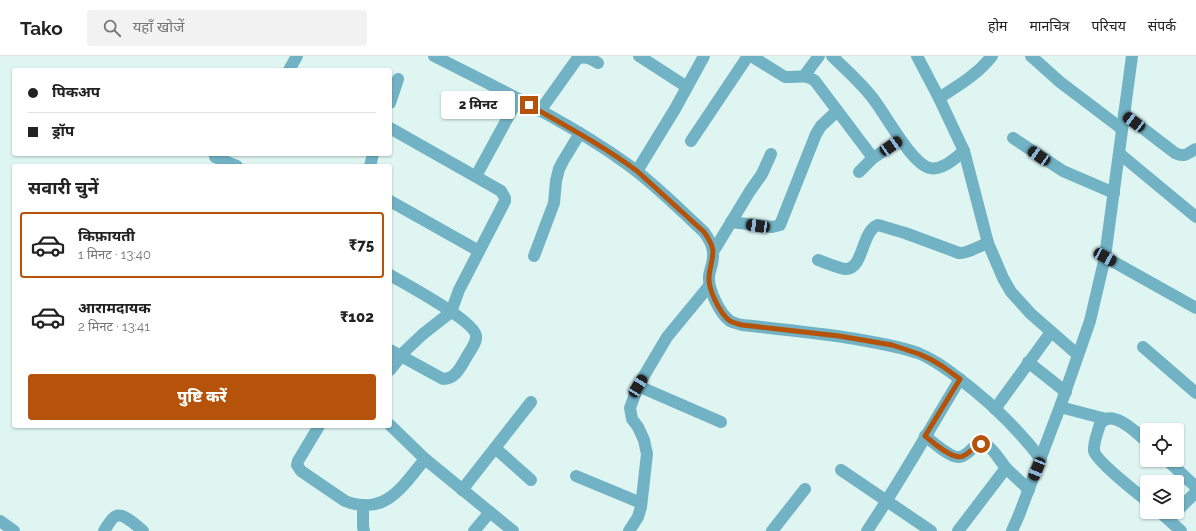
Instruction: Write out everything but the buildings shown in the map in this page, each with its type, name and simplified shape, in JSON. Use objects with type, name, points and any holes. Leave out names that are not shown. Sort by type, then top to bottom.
[{"type":"street","points":[[290,68],[297,56]]},
{"type":"street","points":[[434,56],[580,133],[637,171],[704,232],[712,244],[713,252],[709,286],[726,317],[732,322],[742,325],[839,336],[892,345],[919,354],[942,366],[960,379],[995,409],[1029,444],[1041,459]]},
{"type":"street","points":[[639,56],[687,87]]},
{"type":"street","points":[[637,171],[675,109],[704,56]]},
{"type":"street","points":[[691,142],[748,56]]},
{"type":"street","points":[[751,56],[785,77],[811,77],[873,158]]},
{"type":"street","points":[[804,76],[819,56]]},
{"type":"street","points":[[832,56],[872,97],[900,140],[923,165],[938,169],[964,151]]},
{"type":"street","points":[[917,56],[964,151],[988,243],[1003,278],[1021,305],[1078,355]]},
{"type":"street","points":[[939,98],[968,80],[981,69],[992,56]]},
{"type":"street","points":[[1031,56],[1060,82],[1122,129]]},
{"type":"street","points":[[1012,531],[1066,392],[1090,321],[1105,257],[1132,56]]},
{"type":"street","points":[[540,111],[577,59],[580,57],[588,57],[598,63]]},
{"type":"street","points":[[392,97],[398,79]]},
{"type":"street","points":[[476,176],[518,99]]},
{"type":"street","points":[[731,222],[772,227],[780,225],[816,134],[821,126],[837,111]]},
{"type":"street","points":[[1124,114],[1181,156],[1186,155],[1196,149]]},
{"type":"street","points":[[392,129],[441,158],[476,176],[501,192],[505,198],[505,201],[460,290],[451,312],[423,334],[392,367]]},
{"type":"street","points":[[534,256],[554,203],[556,181],[559,169],[580,133]]},
{"type":"street","points":[[1013,138],[1063,171],[1114,193]]},
{"type":"street","points":[[860,172],[873,158],[900,140]]},
{"type":"street","points":[[713,252],[762,174],[771,154]]},
{"type":"street","points":[[1120,154],[1196,217]]},
{"type":"street","points":[[215,157],[232,164]]},
{"type":"street","points":[[392,202],[479,251]]},
{"type":"street","points":[[818,260],[844,268],[851,267],[857,262],[871,230],[878,225],[905,233],[959,253],[967,252],[988,243]]},
{"type":"street","points":[[1105,257],[1196,308]]},
{"type":"street","points":[[392,276],[461,318],[474,330],[476,335],[476,340],[454,375],[449,379],[443,379],[392,351]]},
{"type":"street","points":[[629,531],[638,517],[647,454],[644,440],[638,427],[632,419],[630,408],[638,386],[668,337],[709,286]]},
{"type":"street","points":[[995,409],[1051,332]]},
{"type":"street","points":[[1143,347],[1196,393]]},
{"type":"street","points":[[1028,362],[1066,392]]},
{"type":"street","points":[[867,531],[888,500],[960,379]]},
{"type":"street","points":[[638,386],[721,422]]},
{"type":"street","points":[[462,490],[531,402]]},
{"type":"street","points":[[1060,407],[1106,419],[1114,419],[1129,426],[1140,436]]},
{"type":"street","points":[[1106,419],[1100,424],[1094,453],[1101,462],[1140,495]]},
{"type":"street","points":[[392,427],[425,459],[513,531]]},
{"type":"street","points":[[318,428],[298,461],[298,468],[345,501],[352,504],[372,505],[388,499],[401,487],[425,459]]},
{"type":"street","points":[[925,436],[952,456],[958,458],[963,456],[976,445],[981,444],[987,446],[1006,468],[1029,490]]},
{"type":"street","points":[[495,448],[531,480]]},
{"type":"street","points":[[1175,467],[1196,487]]},
{"type":"street","points":[[958,531],[1006,468]]},
{"type":"street","points":[[841,470],[888,500],[931,531]]},
{"type":"street","points":[[576,476],[641,503]]},
{"type":"street","points":[[772,531],[805,489]]},
{"type":"street","points":[[1184,503],[1196,492]]},
{"type":"street","points":[[364,505],[364,531]]},
{"type":"street","points":[[474,531],[490,512]]},
{"type":"street","points":[[104,531],[113,518],[116,516],[123,516],[143,531]]},
{"type":"street","points":[[1174,519],[1181,531]]},
{"type":"street","points":[[0,521],[14,531]]},
{"type":"route","points":[[529,105],[580,133],[626,163],[637,171],[704,232],[712,244],[713,252],[709,286],[726,317],[732,322],[742,325],[852,338],[892,345],[919,354],[942,366],[960,379],[925,436],[952,456],[958,458],[967,454],[976,445],[981,444]]}]
